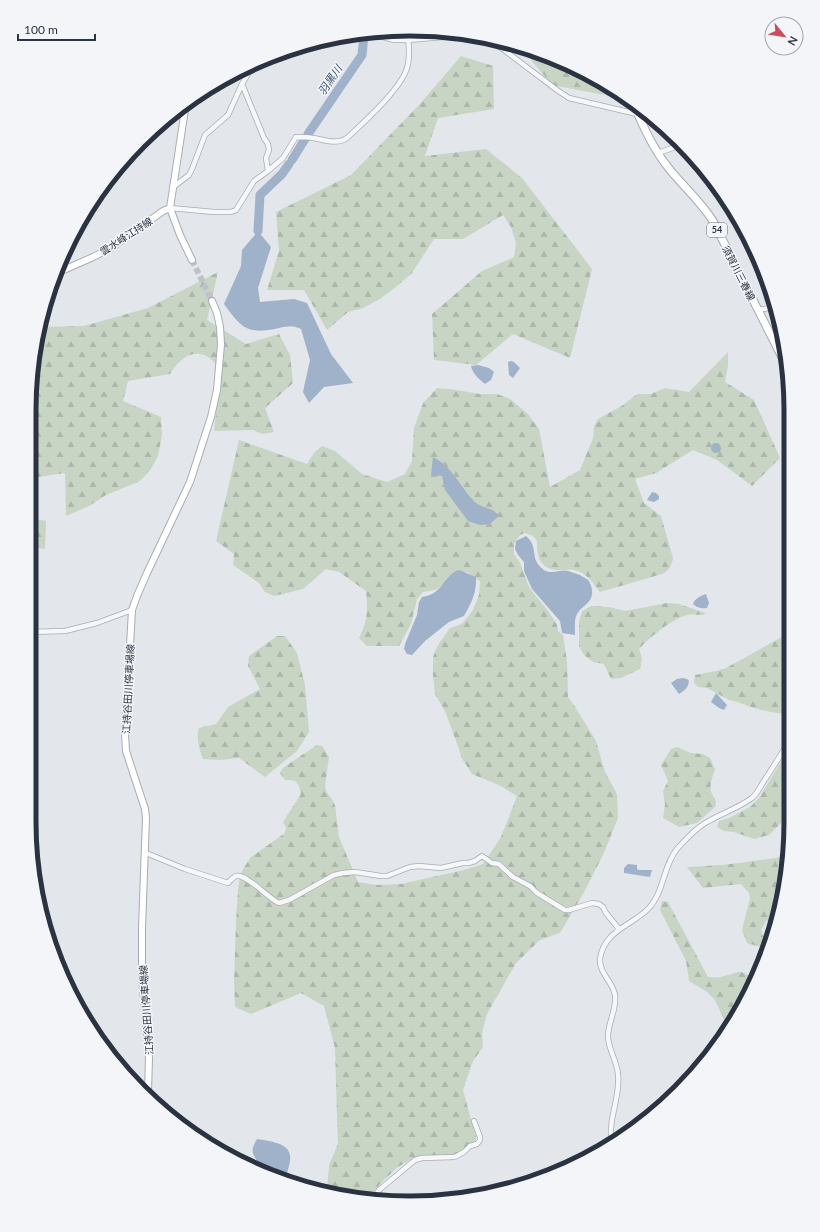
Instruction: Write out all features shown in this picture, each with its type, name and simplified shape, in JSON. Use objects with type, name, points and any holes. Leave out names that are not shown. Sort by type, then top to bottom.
[{"type":"main road","points":[[185,111],[170,208],[180,235],[192,260]]},
{"type":"main road","name":"須賀川三春線","points":[[637,114],[658,153],[671,171],[704,208],[713,221],[758,310],[779,346]]},
{"type":"main road","name":"雲水峰江持線","points":[[63,270],[111,248],[163,211],[170,208]]},
{"type":"main road","name":"江持谷田川停車場線","points":[[148,1088],[149,1058],[142,963],[146,818],[145,809],[126,751],[125,734],[132,610],[147,572],[190,482],[211,417],[217,390],[221,344],[220,327],[217,313],[212,301]]},
{"type":"street","points":[[170,208],[232,212],[236,210],[254,181],[282,158],[296,137],[311,137],[337,142],[343,141],[373,113],[403,76],[409,61],[408,36]]},
{"type":"street","points":[[385,37],[394,40],[439,37]]},
{"type":"street","points":[[500,47],[570,98],[637,114]]},
{"type":"street","points":[[172,189],[188,175],[192,169],[206,135],[228,115],[248,73]]},
{"type":"street","points":[[242,84],[264,138],[268,144],[269,150],[266,158],[268,171]]},
{"type":"street","points":[[658,153],[675,147]]},
{"type":"street","points":[[758,310],[770,308]]},
{"type":"street","points":[[36,632],[65,631],[97,623],[132,610]]},
{"type":"street","points":[[612,1137],[612,1124],[618,1076],[608,1041],[608,1028],[614,1009],[615,1000],[613,989],[601,969],[600,961],[603,950],[608,941],[619,929],[640,916],[653,903],[659,892],[669,861],[677,849],[704,823],[734,810],[753,797],[784,749]]},
{"type":"street","points":[[146,853],[185,869],[228,882],[235,876],[240,876],[279,903],[284,902],[334,875],[342,873],[355,872],[387,876],[410,867],[418,866],[441,868],[475,861],[482,856],[492,863],[502,867],[513,877],[530,886],[537,893],[566,910],[592,904],[599,904],[603,907],[619,929]]},
{"type":"street","points":[[376,1194],[416,1160],[422,1158],[455,1157],[464,1152],[470,1146],[477,1144],[480,1137],[474,1122]]},
{"type":"green space","points":[[527,55],[553,64],[597,86],[609,94],[610,96],[552,85]]},
{"type":"green space","points":[[461,56],[493,66],[494,109],[438,118],[425,156],[486,149],[522,178],[592,269],[570,358],[513,334],[476,365],[434,360],[432,314],[482,271],[514,257],[516,243],[511,227],[503,215],[463,239],[434,239],[412,273],[397,286],[380,299],[363,308],[348,312],[327,330],[304,290],[267,290],[279,251],[276,212],[351,175],[420,104]]},
{"type":"green space","points":[[218,272],[207,320],[246,344],[279,334],[290,355],[293,383],[265,408],[274,432],[263,434],[253,430],[214,431],[221,371],[215,363],[202,354],[188,356],[176,366],[170,374],[128,381],[123,401],[161,417],[162,435],[158,456],[151,469],[140,481],[106,495],[89,506],[66,516],[65,473],[36,477],[37,386],[39,361],[46,327],[84,326],[148,308]]},
{"type":"green space","points":[[728,352],[728,365],[725,382],[754,400],[780,458],[752,486],[717,460],[693,450],[656,473],[635,479],[644,503],[661,516],[673,558],[667,571],[662,574],[600,592],[589,578],[578,571],[554,570],[545,566],[539,559],[537,541],[533,536],[525,533],[520,535],[514,544],[514,554],[520,563],[529,587],[549,612],[557,625],[558,631],[563,635],[567,661],[568,697],[596,741],[605,772],[617,794],[618,818],[603,855],[583,894],[560,933],[540,940],[516,963],[487,1014],[482,1033],[483,1047],[473,1061],[463,1090],[475,1130],[476,1140],[455,1156],[415,1157],[398,1167],[371,1194],[327,1187],[329,1165],[338,1144],[335,1048],[324,1006],[301,993],[251,1014],[235,1007],[234,980],[236,922],[240,877],[243,869],[251,857],[285,833],[286,827],[283,822],[301,794],[297,782],[293,780],[285,780],[280,773],[284,767],[317,745],[322,746],[329,757],[325,786],[327,793],[335,805],[339,837],[358,882],[377,885],[401,884],[464,870],[483,864],[501,837],[517,796],[501,786],[472,774],[461,757],[445,711],[435,694],[433,658],[435,651],[450,628],[462,624],[473,610],[479,595],[480,581],[467,572],[456,573],[446,583],[435,590],[423,592],[417,599],[411,624],[399,646],[367,646],[359,638],[367,615],[366,591],[339,572],[326,569],[303,589],[274,596],[265,592],[259,583],[233,565],[234,554],[216,541],[239,440],[307,464],[314,453],[322,446],[335,451],[362,474],[387,482],[405,474],[412,461],[414,428],[423,403],[437,388],[480,394],[497,394],[510,399],[528,414],[539,429],[550,487],[580,470],[593,438],[594,426],[598,419],[623,405],[637,394],[651,394],[665,388],[689,392]]},
{"type":"green space","points":[[36,519],[46,521],[45,549],[36,548]]},
{"type":"green space","points":[[667,603],[679,604],[706,613],[703,615],[689,615],[681,617],[668,624],[649,639],[639,649],[642,658],[640,669],[621,678],[611,679],[604,664],[593,662],[584,655],[579,646],[579,622],[582,611],[591,606],[609,607],[625,611]]},
{"type":"green space","points":[[277,636],[285,636],[297,653],[305,685],[309,732],[297,751],[265,777],[239,758],[220,760],[203,759],[198,743],[199,728],[216,724],[228,707],[260,689],[248,666],[249,656]]},
{"type":"green space","points":[[784,636],[784,714],[754,708],[729,700],[707,688],[698,687],[694,683],[695,675],[726,668]]},
{"type":"green space","points":[[677,747],[691,753],[703,754],[710,758],[715,769],[710,786],[716,801],[716,806],[697,823],[679,827],[663,818],[665,804],[663,791],[668,781],[661,765],[671,749]]},
{"type":"green space","points":[[784,757],[784,820],[769,835],[754,839],[734,832],[724,831],[717,827],[719,821],[729,818],[750,807],[759,798]]},
{"type":"green space","points":[[782,856],[781,871],[770,921],[766,921],[761,930],[764,940],[760,947],[747,943],[742,930],[750,898],[749,893],[741,884],[703,888],[687,867],[742,863]]},
{"type":"green space","points":[[662,901],[668,902],[708,977],[719,977],[738,972],[745,973],[750,977],[725,1023],[715,1000],[707,992],[689,981],[686,961],[660,910]]},
{"type":"water","points":[[258,231],[271,247],[258,288],[260,302],[294,299],[307,303],[331,354],[353,383],[324,387],[309,403],[303,392],[310,360],[301,329],[290,326],[260,331],[253,330],[241,324],[224,304],[241,266],[242,250]]},
{"type":"water","points":[[511,361],[520,368],[513,378],[509,375],[508,362]]},
{"type":"water","points":[[478,365],[489,368],[494,372],[491,380],[485,384],[476,376],[471,366]]},
{"type":"water","points":[[716,443],[721,448],[716,453],[711,448]]},
{"type":"water","points":[[433,457],[446,466],[475,502],[481,506],[493,510],[499,516],[490,524],[480,525],[468,521],[445,490],[442,476],[431,475]]},
{"type":"water","points":[[652,492],[659,496],[659,499],[654,502],[647,500]]},
{"type":"water","points":[[526,536],[530,540],[534,549],[536,561],[544,570],[550,572],[570,571],[580,575],[591,584],[591,598],[576,616],[575,635],[562,633],[560,621],[532,589],[524,571],[524,562],[515,549],[516,541]]},
{"type":"water","points":[[459,570],[476,577],[476,588],[473,598],[464,616],[449,622],[425,641],[412,655],[407,654],[404,649],[405,644],[417,615],[419,602],[422,597],[435,592],[452,574]]},
{"type":"water","points":[[706,594],[709,603],[707,608],[700,608],[693,604],[700,596]]},
{"type":"water","points":[[677,679],[687,679],[689,683],[686,689],[679,694],[671,683]]},
{"type":"water","points":[[716,693],[727,705],[724,710],[711,702]]},
{"type":"water","points":[[628,864],[637,865],[637,869],[639,870],[652,870],[650,877],[624,873],[624,868]]},
{"type":"water","points":[[257,1139],[276,1143],[285,1147],[290,1155],[287,1174],[260,1164],[253,1153]]},
{"type":"waterway","name":"羽黒川","points":[[308,134],[362,55],[364,39]]},
{"type":"waterway","name":"羽黒川","points":[[292,160],[305,139]]},
{"type":"waterway","name":"羽黒川","points":[[258,231],[260,195],[282,174],[289,164]]},
{"type":"tunnel","points":[[192,260],[212,301]]}]
